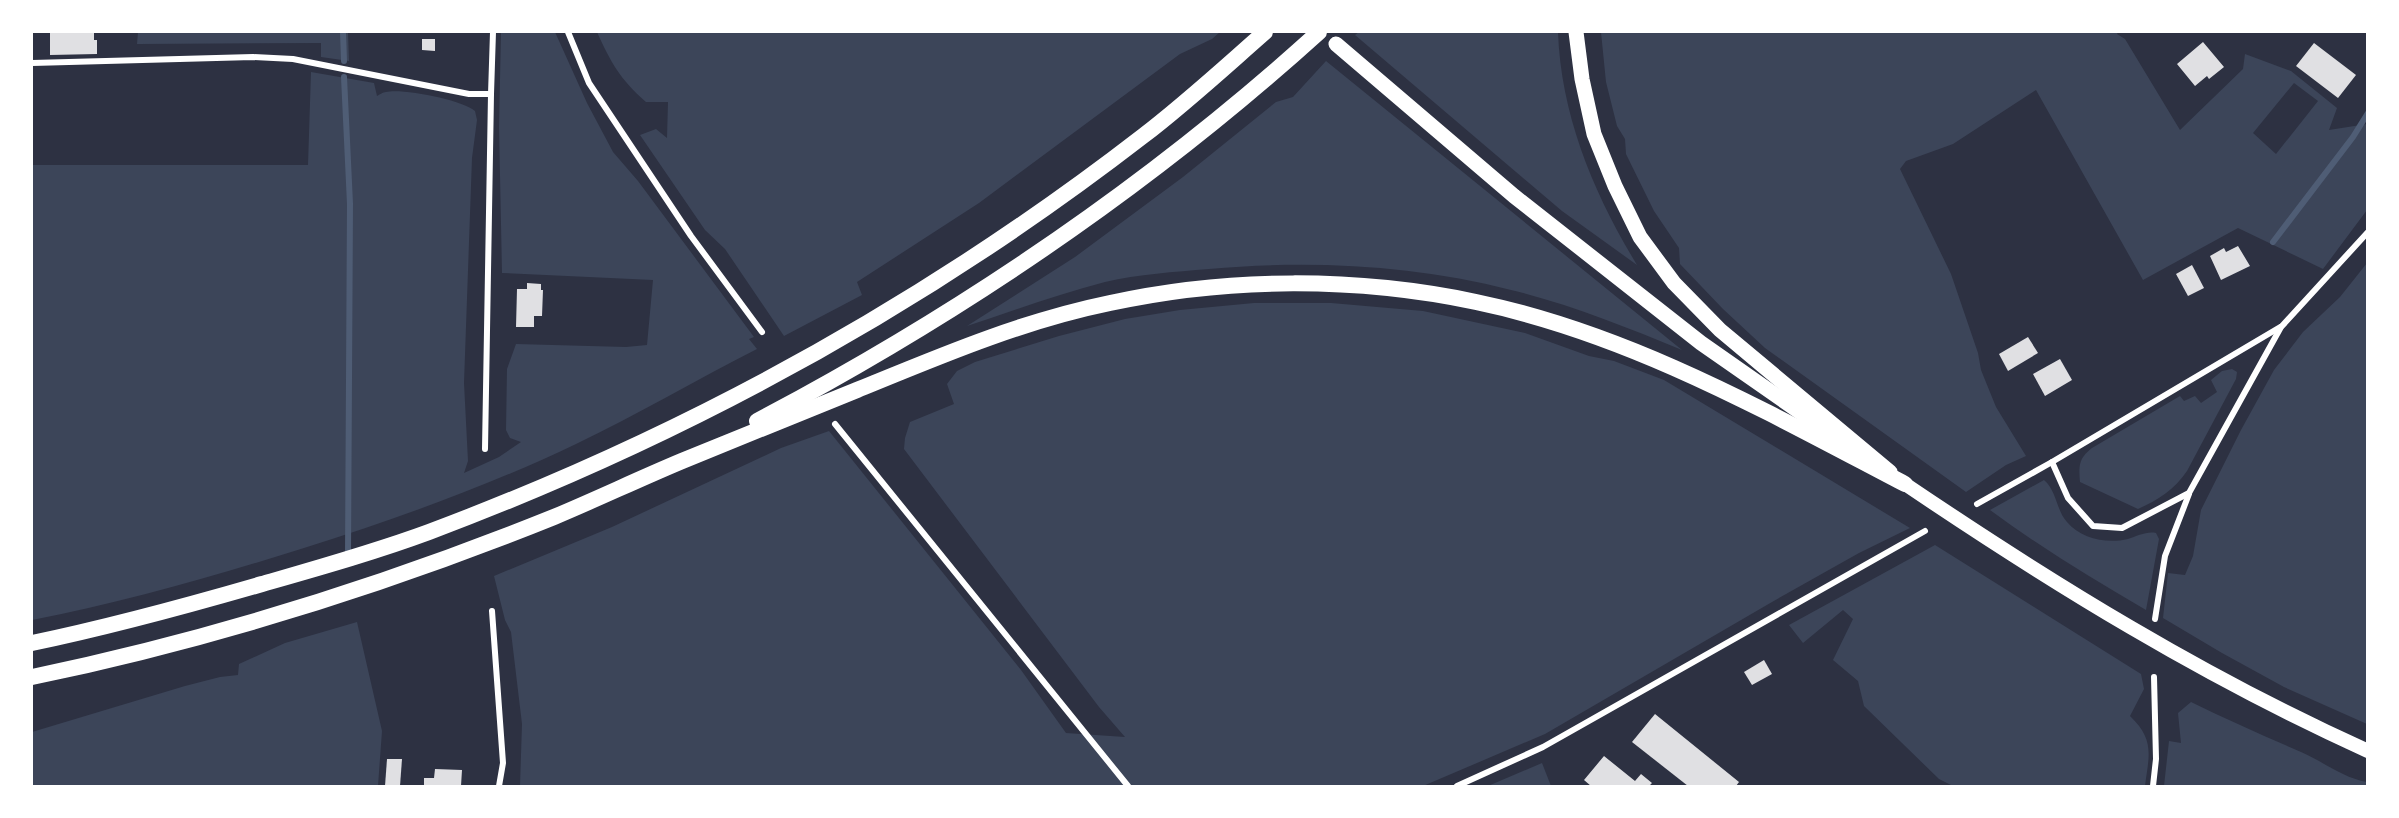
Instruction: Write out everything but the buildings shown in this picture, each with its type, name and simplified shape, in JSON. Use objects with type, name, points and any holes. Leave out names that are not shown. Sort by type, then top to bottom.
[{"type":"highway","points":[[32,643],[182,607],[305,572],[427,532],[546,486],[665,432],[803,359],[959,267],[1054,203],[1146,134],[1265,32]]},
{"type":"highway","points":[[802,406],[823,386],[977,295],[1073,230],[1167,160],[1261,85],[1319,32]]},
{"type":"highway","points":[[1576,32],[1582,79],[1594,134],[1615,186],[1640,237],[1674,283],[1720,330],[1905,484]]},
{"type":"highway","points":[[1336,44],[1515,196],[1701,343],[1905,484]]},
{"type":"highway","points":[[32,677],[190,640],[315,604],[436,562],[557,515],[802,406],[834,400],[971,344],[1040,320],[1111,302],[1184,291],[1257,285],[1329,284],[1402,290],[1474,301],[1545,318],[1613,341],[1744,400],[1905,484]]},
{"type":"main road","points":[[1905,484],[2003,550],[2180,657],[2319,729],[2367,751]]},
{"type":"street","points":[[485,449],[490,94],[493,32]]},
{"type":"street","points":[[568,32],[589,84],[691,236],[762,332]]},
{"type":"street","points":[[32,63],[253,57],[293,59],[469,94],[490,94]]},
{"type":"street","points":[[2154,619],[2164,556],[2189,493],[2282,326],[2367,232]]},
{"type":"street","points":[[1977,504],[2282,326]]},
{"type":"street","points":[[835,424],[1128,786]]},
{"type":"street","points":[[2052,462],[2068,498],[2092,526],[2122,528],[2189,493]]},
{"type":"street","points":[[1457,786],[1543,747],[1925,531]]},
{"type":"street","points":[[492,611],[503,763],[499,786]]},
{"type":"street","points":[[2153,786],[2156,759],[2154,677]]},
{"type":"shaded area","points":[[138,32],[348,32],[349,61],[321,57],[321,43],[137,44]]},
{"type":"shaded area","points":[[501,32],[555,32],[587,103],[613,152],[638,181],[754,337],[749,339],[757,349],[576,444],[442,501],[237,569],[135,597],[32,620],[32,165],[308,165],[311,72],[374,83],[377,96],[394,91],[446,99],[475,111],[477,120],[472,158],[464,383],[468,461],[464,473],[499,457],[521,442],[510,438],[506,430],[507,369],[516,344],[626,347],[647,345],[653,280],[502,273],[499,127]]},
{"type":"shaded area","points":[[597,32],[1220,32],[1212,39],[1180,54],[979,203],[857,282],[862,295],[784,336],[725,249],[705,230],[640,135],[656,129],[667,138],[668,102],[646,102],[637,94],[617,70]]},
{"type":"shaded area","points":[[1359,32],[1558,32],[1560,63],[1566,94],[1582,153],[1607,210],[1637,265],[1562,211],[1355,35]]},
{"type":"shaded area","points":[[1601,32],[2118,32],[2117,34],[2125,39],[2180,130],[2243,69],[2245,54],[2291,71],[2337,108],[2329,130],[2367,124],[2367,210],[2323,269],[2238,228],[2143,280],[2036,90],[1953,144],[1906,161],[1900,169],[1951,274],[1978,353],[1981,370],[1996,407],[2026,456],[2006,465],[1966,492],[1765,348],[1680,264],[1679,248],[1654,211],[1626,154],[1625,139],[1617,126],[1606,82]],"holes":[[[2294,83],[2318,101],[2276,154],[2253,133]]]},
{"type":"shaded area","points":[[1326,61],[1682,350],[1576,309],[1511,290],[1437,275],[1323,265],[1247,266],[1131,277],[1070,292],[967,326],[1075,257],[1183,177],[1276,102],[1293,97]]},
{"type":"shaded area","points":[[2367,263],[2368,724],[2284,687],[2163,618],[2168,573],[2185,575],[2193,556],[2201,510],[2274,370],[2303,332],[2340,297]]},
{"type":"shaded area","points":[[1254,303],[1331,303],[1423,311],[1525,333],[1589,356],[1614,361],[1664,380],[1910,528],[1859,553],[1772,602],[1545,734],[1423,786],[520,786],[522,724],[511,632],[505,620],[494,576],[612,527],[781,448],[829,431],[1021,670],[1066,733],[1125,737],[1099,707],[904,449],[905,438],[910,422],[954,404],[947,384],[957,371],[975,362],[1059,336],[1125,319],[1180,310]]},
{"type":"shaded area","points":[[2232,369],[2237,372],[2236,379],[2187,471],[2165,494],[2138,509],[2080,482],[2080,463],[2092,448],[2180,396],[2184,401],[2195,396],[2201,403],[2217,392],[2211,380],[2222,371]]},
{"type":"shaded area","points":[[2044,480],[2052,490],[2063,517],[2079,533],[2095,539],[2112,541],[2156,533],[2159,539],[2146,610],[2028,537],[1990,510]]},
{"type":"shaded area","points":[[1935,545],[2141,674],[2144,689],[2130,716],[2147,741],[2149,757],[2145,786],[1953,786],[1939,779],[1864,706],[1858,681],[1833,660],[1853,619],[1843,610],[1803,643],[1789,625]]},
{"type":"shaded area","points":[[357,622],[382,731],[378,786],[32,786],[32,732],[185,686],[238,675],[239,664],[285,643]]},
{"type":"shaded area","points":[[2191,702],[2342,773],[2367,782],[2367,786],[2164,786],[2169,741],[2181,743],[2178,713]]},
{"type":"shaded area","points":[[1542,763],[1551,786],[1488,786]]},
{"type":"waterway","points":[[343,32],[344,61]]},
{"type":"waterway","points":[[344,77],[350,204],[348,556]]},
{"type":"waterway","points":[[2273,242],[2353,137],[2368,113]]}]
